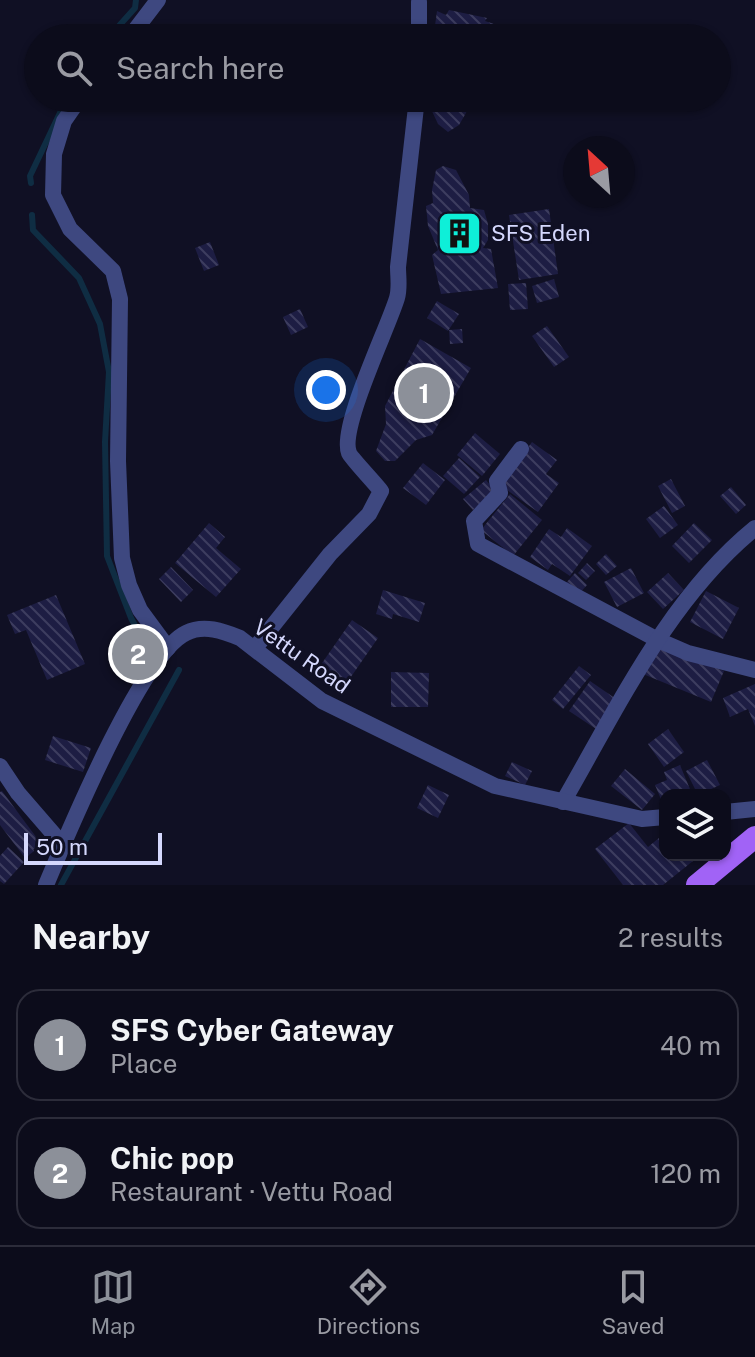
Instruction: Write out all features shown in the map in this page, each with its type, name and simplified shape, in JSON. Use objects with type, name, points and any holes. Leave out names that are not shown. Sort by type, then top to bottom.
[{"type":"main road","points":[[697,885],[755,837]]},
{"type":"street","points":[[140,24],[158,0]]},
{"type":"street","points":[[419,2],[419,24]]},
{"type":"street","points":[[70,112],[64,121],[54,154],[53,195],[70,229],[113,271],[120,299],[118,461],[122,558],[140,610],[168,648]]},
{"type":"street","points":[[255,648],[330,554],[369,514],[381,491],[365,469],[349,455],[348,447],[351,421],[399,294],[400,240],[415,112]]},
{"type":"street","points":[[521,449],[497,481],[500,493],[474,521],[478,544],[658,640],[688,653],[755,670]]},
{"type":"street","points":[[563,802],[658,640],[724,554],[755,528]]},
{"type":"street","name":"Vettu Road","points":[[46,885],[77,811],[140,687],[168,648],[188,631],[213,629],[227,632],[255,648],[322,701],[495,786],[642,819],[659,818]]},
{"type":"street","points":[[0,766],[18,793],[63,845]]},
{"type":"street","points":[[731,811],[755,809]]},
{"type":"building","points":[[449,10],[487,18],[485,21],[494,24],[435,24],[437,11],[446,15]]},
{"type":"building","points":[[432,112],[466,112],[459,125],[448,132],[438,124]]},
{"type":"building","name":"SFS Eden","points":[[443,166],[456,170],[469,195],[470,208],[484,210],[488,240],[483,248],[491,249],[498,288],[441,294],[432,255],[438,250],[428,226],[426,206],[433,203],[436,170]]},
{"type":"building","points":[[549,209],[558,274],[519,280],[509,215]]},
{"type":"building","points":[[210,242],[219,265],[204,271],[195,248]]},
{"type":"building","points":[[554,279],[559,297],[537,303],[532,286]]},
{"type":"building","points":[[526,283],[528,309],[510,310],[508,284]]},
{"type":"building","points":[[437,301],[459,314],[448,331],[427,318]]},
{"type":"building","points":[[300,309],[308,327],[291,335],[283,317]]},
{"type":"building","points":[[547,326],[569,357],[554,367],[532,336]]},
{"type":"building","points":[[462,329],[463,343],[450,344],[449,330]]},
{"type":"building","points":[[420,339],[471,368],[432,435],[416,440],[395,461],[385,461],[376,451],[386,424],[385,406]]},
{"type":"building","points":[[475,433],[500,454],[482,476],[457,455]]},
{"type":"building","points":[[532,442],[557,460],[546,474],[559,483],[538,512],[500,485]]},
{"type":"building","points":[[459,458],[480,477],[464,494],[443,476]]},
{"type":"building","points":[[423,463],[445,480],[426,505],[403,488]]},
{"type":"building","points":[[671,479],[685,506],[672,513],[658,486]]},
{"type":"building","points":[[486,480],[495,491],[473,510],[463,499]]},
{"type":"building","points":[[731,487],[746,505],[736,514],[720,496]]},
{"type":"building","points":[[510,494],[542,520],[513,556],[481,530]]},
{"type":"building","points":[[664,506],[678,525],[660,538],[646,519]]},
{"type":"building","points":[[209,523],[225,537],[216,548],[241,569],[216,597],[175,563]]},
{"type":"building","points":[[694,523],[712,540],[689,563],[672,546]]},
{"type":"building","points":[[567,528],[592,546],[570,576],[552,564],[548,570],[530,557],[549,529],[561,537]]},
{"type":"building","points":[[606,554],[617,566],[606,575],[596,564]]},
{"type":"building","points":[[587,563],[595,571],[586,580],[578,573]]},
{"type":"building","points":[[171,567],[193,590],[181,602],[159,579]]},
{"type":"building","points":[[631,568],[644,593],[617,607],[604,582]]},
{"type":"building","points":[[575,573],[587,585],[578,595],[566,583]]},
{"type":"building","points":[[668,573],[684,590],[663,609],[647,592]]},
{"type":"building","points":[[383,590],[425,603],[419,622],[393,614],[392,619],[376,614]]},
{"type":"building","points":[[706,591],[739,608],[723,639],[690,622]]},
{"type":"building","points":[[56,595],[85,664],[47,680],[26,630],[15,634],[7,615]]},
{"type":"building","points":[[352,620],[378,638],[346,684],[320,666]]},
{"type":"building","points":[[655,645],[724,671],[711,702],[643,674]]},
{"type":"building","points":[[579,666],[591,675],[563,709],[552,700]]},
{"type":"building","points":[[391,672],[429,673],[428,707],[391,707]]},
{"type":"building","points":[[590,681],[619,701],[599,731],[569,711]]},
{"type":"building","points":[[755,684],[755,726],[748,709],[730,717],[723,698]]},
{"type":"building","points":[[668,729],[684,752],[664,767],[648,744]]},
{"type":"building","points":[[53,736],[91,748],[83,772],[45,760]]},
{"type":"building","points":[[707,760],[720,785],[711,789],[695,789],[686,771]]},
{"type":"building","points":[[512,762],[532,771],[525,785],[505,776]]},
{"type":"building","points":[[680,765],[690,789],[659,789],[659,795],[655,785],[667,780],[664,772]]},
{"type":"building","points":[[625,769],[655,794],[642,810],[611,786]]},
{"type":"building","points":[[428,785],[449,795],[438,818],[417,808]]},
{"type":"building","points":[[2,791],[42,845],[25,858],[0,825]]},
{"type":"building","points":[[629,823],[648,847],[659,838],[659,861],[693,861],[663,885],[623,885],[595,849]]},
{"type":"building","points":[[8,847],[24,862],[4,884],[0,881],[0,856]]},
{"type":"waterway","points":[[121,24],[135,8],[136,0]]},
{"type":"waterway","points":[[31,183],[30,176],[60,112]]},
{"type":"waterway","points":[[32,215],[33,230],[79,278],[100,324],[109,372],[105,442],[107,556],[131,618],[144,642]]},
{"type":"waterway","points":[[61,885],[179,670]]},
{"type":"place","name":"SFS Eden","points":[[460,233]]},
{"type":"place","name":"SFS Cyber Gateway","points":[[424,393]]},
{"type":"place","name":"Chic pop","points":[[138,654]]}]
